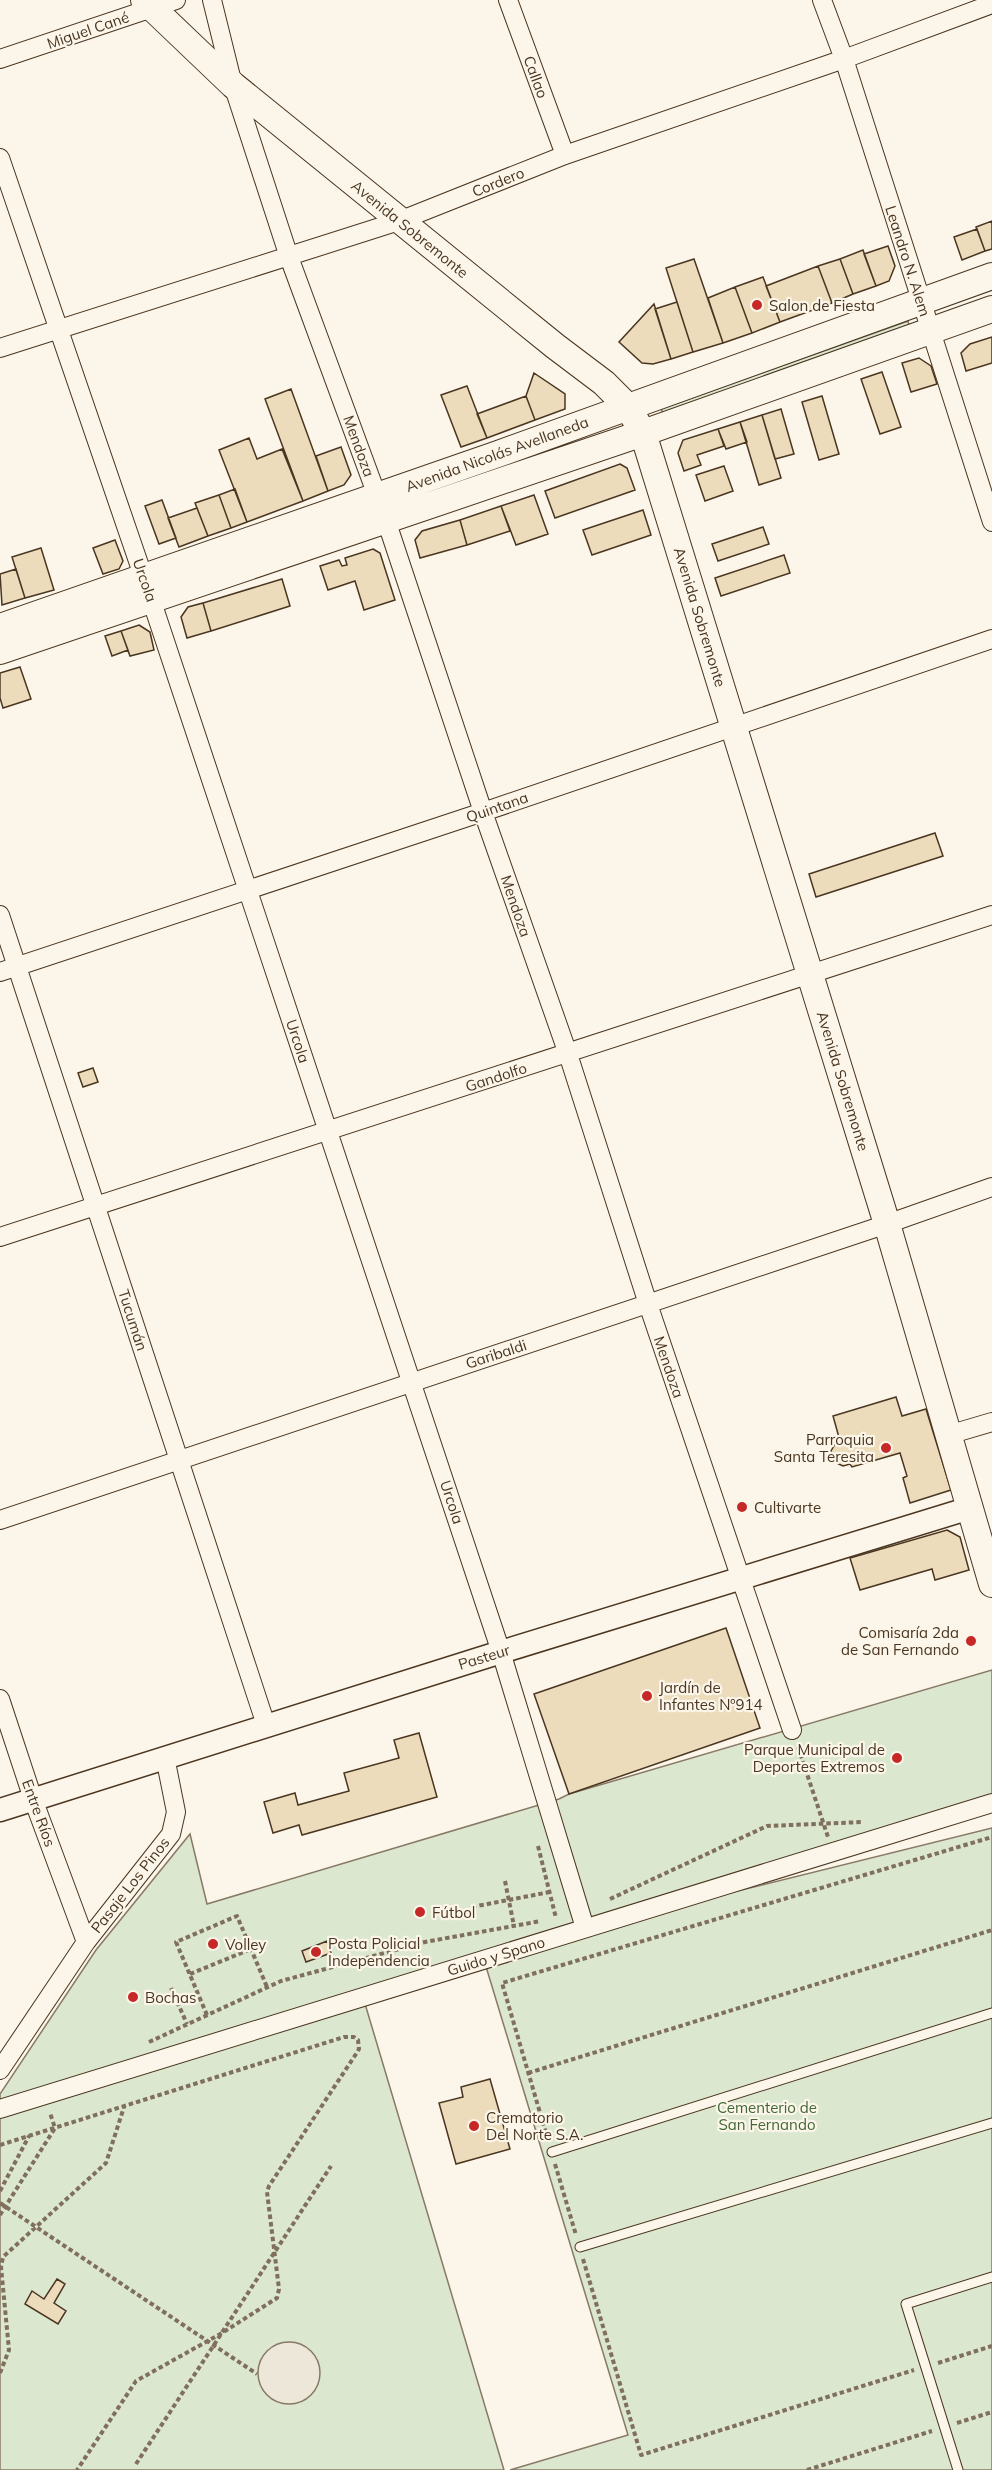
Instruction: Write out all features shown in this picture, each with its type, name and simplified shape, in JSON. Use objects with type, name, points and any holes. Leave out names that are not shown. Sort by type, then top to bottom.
[{"type":"main road","name":"Avenida Sobremonte","points":[[148,4],[233,85],[399,221],[604,383],[628,407],[644,433],[887,1224],[992,1584]]},
{"type":"main road","name":"Avenida Nicolás Avellaneda","points":[[0,651],[147,588],[378,496],[992,276]]},
{"type":"main road","name":"Avenida Nicolás Avellaneda","points":[[0,627],[386,520],[644,433],[992,309]]},
{"type":"street","name":"Miguel Cané","points":[[0,59],[148,4],[176,0]]},
{"type":"street","name":"Mendoza","points":[[212,0],[233,85],[289,257],[378,496],[483,812],[568,1054],[648,1304],[792,1730]]},
{"type":"street","name":"Callao","points":[[508,0],[565,155]]},
{"type":"street","name":"Leandro N. Alem","points":[[822,0],[844,59],[992,522]]},
{"type":"street","name":"Cordero","points":[[0,348],[399,221],[565,155],[844,59],[992,4]]},
{"type":"street","name":"Urcola","points":[[0,158],[147,588],[412,1382],[501,1652],[585,1928]]},
{"type":"street","name":"Quintana","points":[[0,972],[483,812],[992,639]]},
{"type":"street","name":"Tucumán","points":[[0,915],[266,1725]]},
{"type":"street","name":"Gandolfo","points":[[0,1237],[992,915]]},
{"type":"street","name":"Garibaldi","points":[[0,1520],[992,1187]]},
{"type":"street","points":[[948,1435],[992,1422]]},
{"type":"street","name":"Pasteur","points":[[0,1810],[266,1725],[970,1508]]},
{"type":"street","name":"Entre Ríos","points":[[0,1699],[33,1799],[83,1934]]},
{"type":"street","name":"Pasaje Los Pinos","points":[[83,1934],[171,1834],[176,1812],[165,1757]]},
{"type":"street","name":"Guido y Spano","points":[[0,2109],[992,1803]]},
{"type":"street","points":[[0,2048],[83,1934]]},
{"type":"street","points":[[0,2070],[83,1934]]},
{"type":"lane","points":[[552,2152],[992,2013]]},
{"type":"lane","points":[[580,2247],[992,2123]]},
{"type":"lane","points":[[958,2470],[906,2304],[992,2277]]},
{"type":"path","points":[[792,1730],[833,1852]]},
{"type":"path","points":[[992,1837],[502,1983],[641,2455],[992,2346]]},
{"type":"path","points":[[505,1881],[514,1926]]},
{"type":"path","points":[[472,1907],[550,1892]]},
{"type":"path","points":[[207,2014],[176,1942],[237,1916],[267,1987]]},
{"type":"path","points":[[528,2073],[992,1930]]},
{"type":"path","points":[[190,1974],[251,1949]]},
{"type":"path","points":[[171,1988],[187,2024]]},
{"type":"path","points":[[0,2145],[344,2037],[349,2036],[358,2040],[359,2049],[356,2054],[269,2186],[266,2198],[275,2252],[279,2289],[277,2298],[222,2333],[136,2381],[77,2470]]},
{"type":"path","points":[[0,2373],[9,2350],[1,2262],[7,2252],[106,2163],[124,2106]]},
{"type":"path","points":[[0,2191],[30,2136]]},
{"type":"path","points":[[136,2464],[331,2166]]},
{"type":"path","points":[[0,2203],[257,2374]]},
{"type":"path","points":[[807,2470],[992,2412]]},
{"type":"green space","points":[[908,321],[909,325],[663,413],[661,409]]},
{"type":"green space","name":"Cementerio de San Fernando","points":[[992,1670],[992,1803],[600,1925],[992,1828],[992,2470],[510,2470],[628,2435],[484,1960],[363,1997],[504,2470],[0,2470],[0,2094],[96,1950],[190,1834],[207,1904],[559,1799],[569,1794]]},
{"type":"shaded area","points":[[283,2342],[295,2342],[311,2351],[318,2361],[320,2373],[318,2385],[311,2395],[295,2404],[283,2404],[272,2399],[263,2390],[258,2379],[258,2367],[263,2356],[272,2347]]},
{"type":"building","points":[[992,221],[992,249],[985,251],[976,227]]},
{"type":"building","points":[[977,229],[985,251],[962,260],[954,237]]},
{"type":"building","points":[[888,246],[895,266],[889,281],[876,286],[864,254]]},
{"type":"building","points":[[863,250],[876,286],[853,294],[840,259]]},
{"type":"building","points":[[694,259],[723,343],[693,352],[666,268]]},
{"type":"building","points":[[840,259],[853,294],[832,303],[818,266]]},
{"type":"building","points":[[818,266],[832,303],[780,322],[766,286]]},
{"type":"building","name":"Salon de Fiesta","points":[[763,277],[780,322],[752,333],[735,287]]},
{"type":"building","points":[[735,287],[752,333],[723,343],[708,298]]},
{"type":"building","points":[[677,302],[693,352],[671,359],[655,309]]},
{"type":"building","points":[[654,304],[671,359],[653,364],[642,363],[619,342]]},
{"type":"building","points":[[992,337],[992,363],[966,371],[961,353],[970,344]]},
{"type":"building","points":[[919,358],[931,366],[937,384],[911,392],[902,363]]},
{"type":"building","points":[[882,372],[901,427],[880,434],[861,379]]},
{"type":"building","points":[[534,373],[565,394],[565,409],[535,420],[526,396]]},
{"type":"building","points":[[467,386],[487,438],[461,447],[441,395]]},
{"type":"building","points":[[291,389],[328,491],[303,501],[265,399]]},
{"type":"building","points":[[526,396],[535,420],[487,438],[477,414]]},
{"type":"building","points":[[822,396],[839,454],[819,460],[802,402]]},
{"type":"building","points":[[781,409],[794,454],[775,459],[762,415]]},
{"type":"building","points":[[762,415],[781,478],[759,485],[740,422]]},
{"type":"building","points":[[740,422],[747,442],[726,449],[718,429]]},
{"type":"building","points":[[718,429],[724,446],[697,455],[701,465],[684,471],[678,453],[683,440]]},
{"type":"building","points":[[249,438],[257,459],[282,449],[303,501],[247,522],[219,450]]},
{"type":"building","points":[[341,447],[351,475],[344,485],[328,491],[316,456]]},
{"type":"building","points":[[620,464],[627,468],[635,490],[555,518],[545,491]]},
{"type":"building","points":[[724,466],[733,491],[705,501],[696,475]]},
{"type":"building","points":[[235,489],[247,522],[231,528],[219,495]]},
{"type":"building","points":[[219,495],[231,528],[208,536],[195,503]]},
{"type":"building","points":[[534,495],[548,534],[516,545],[501,506]]},
{"type":"building","points":[[162,500],[176,538],[159,544],[145,506]]},
{"type":"building","points":[[501,506],[510,531],[467,545],[460,520]]},
{"type":"building","points":[[197,508],[208,536],[179,547],[168,518]]},
{"type":"building","points":[[643,510],[651,535],[592,555],[583,530]]},
{"type":"building","points":[[460,520],[467,545],[420,558],[415,540],[422,531]]},
{"type":"building","points":[[763,527],[769,544],[718,561],[712,544]]},
{"type":"building","points":[[115,540],[123,561],[119,569],[103,574],[93,548]]},
{"type":"building","points":[[41,548],[54,590],[25,598],[12,557]]},
{"type":"building","points":[[373,549],[380,553],[395,600],[364,610],[355,581],[328,590],[320,566],[339,560],[342,566],[347,565],[345,558]]},
{"type":"building","points":[[784,555],[790,573],[721,596],[715,578]]},
{"type":"building","points":[[16,569],[25,598],[2,605],[0,574]]},
{"type":"building","points":[[282,579],[290,606],[211,631],[203,603]]},
{"type":"building","points":[[203,603],[211,631],[187,638],[181,617],[188,607]]},
{"type":"building","points":[[139,625],[150,632],[154,650],[130,656],[121,631]]},
{"type":"building","points":[[121,631],[128,650],[112,656],[105,636]]},
{"type":"building","points":[[20,667],[31,699],[3,708],[0,698],[0,673]]},
{"type":"building","points":[[935,833],[943,856],[816,897],[809,874]]},
{"type":"building","points":[[93,1068],[98,1082],[83,1087],[78,1073]]},
{"type":"building","name":"Parroquia Santa Teresita","points":[[896,1397],[902,1416],[926,1409],[951,1490],[910,1503],[903,1478],[907,1476],[900,1453],[852,1467],[850,1464],[843,1466],[834,1462],[831,1451],[840,1441],[833,1416]]},
{"type":"building","points":[[947,1530],[960,1537],[969,1570],[935,1580],[932,1569],[860,1590],[850,1558]]},
{"type":"building","points":[[726,1628],[760,1728],[569,1794],[534,1694]]},
{"type":"building","points":[[419,1733],[437,1797],[302,1835],[299,1825],[273,1833],[264,1802],[295,1793],[298,1805],[349,1791],[344,1773],[399,1758],[394,1740]]},
{"type":"building","name":"Posta Policial Independencia","points":[[327,1941],[331,1953],[306,1962],[302,1951]]},
{"type":"building","name":"Crematorio Del Norte S.A.","points":[[490,2079],[510,2149],[456,2164],[439,2103],[463,2097],[461,2087]]},
{"type":"building","points":[[57,2279],[65,2284],[54,2303],[66,2311],[58,2324],[25,2304],[32,2291],[44,2299]]},
{"type":"place","name":"Salon de Fiesta","points":[[757,305]]},
{"type":"place","name":"Parroquia Santa Teresita","points":[[886,1448]]},
{"type":"place","name":"Cultivarte","points":[[742,1507]]},
{"type":"place","name":"Comisaría 2da de San Fernando","points":[[971,1641]]},
{"type":"place","name":"Jardín de Infantes Nº914","points":[[647,1696]]},
{"type":"place","name":"Parque Municipal de Deportes Extremos","points":[[897,1758]]},
{"type":"place","name":"Fútbol","points":[[420,1912]]},
{"type":"place","name":"Volley","points":[[213,1944]]},
{"type":"place","name":"Posta Policial Independencia","points":[[316,1952]]},
{"type":"place","name":"Bochas","points":[[133,1997]]},
{"type":"place","name":"Crematorio Del Norte S.A.","points":[[474,2126]]}]
